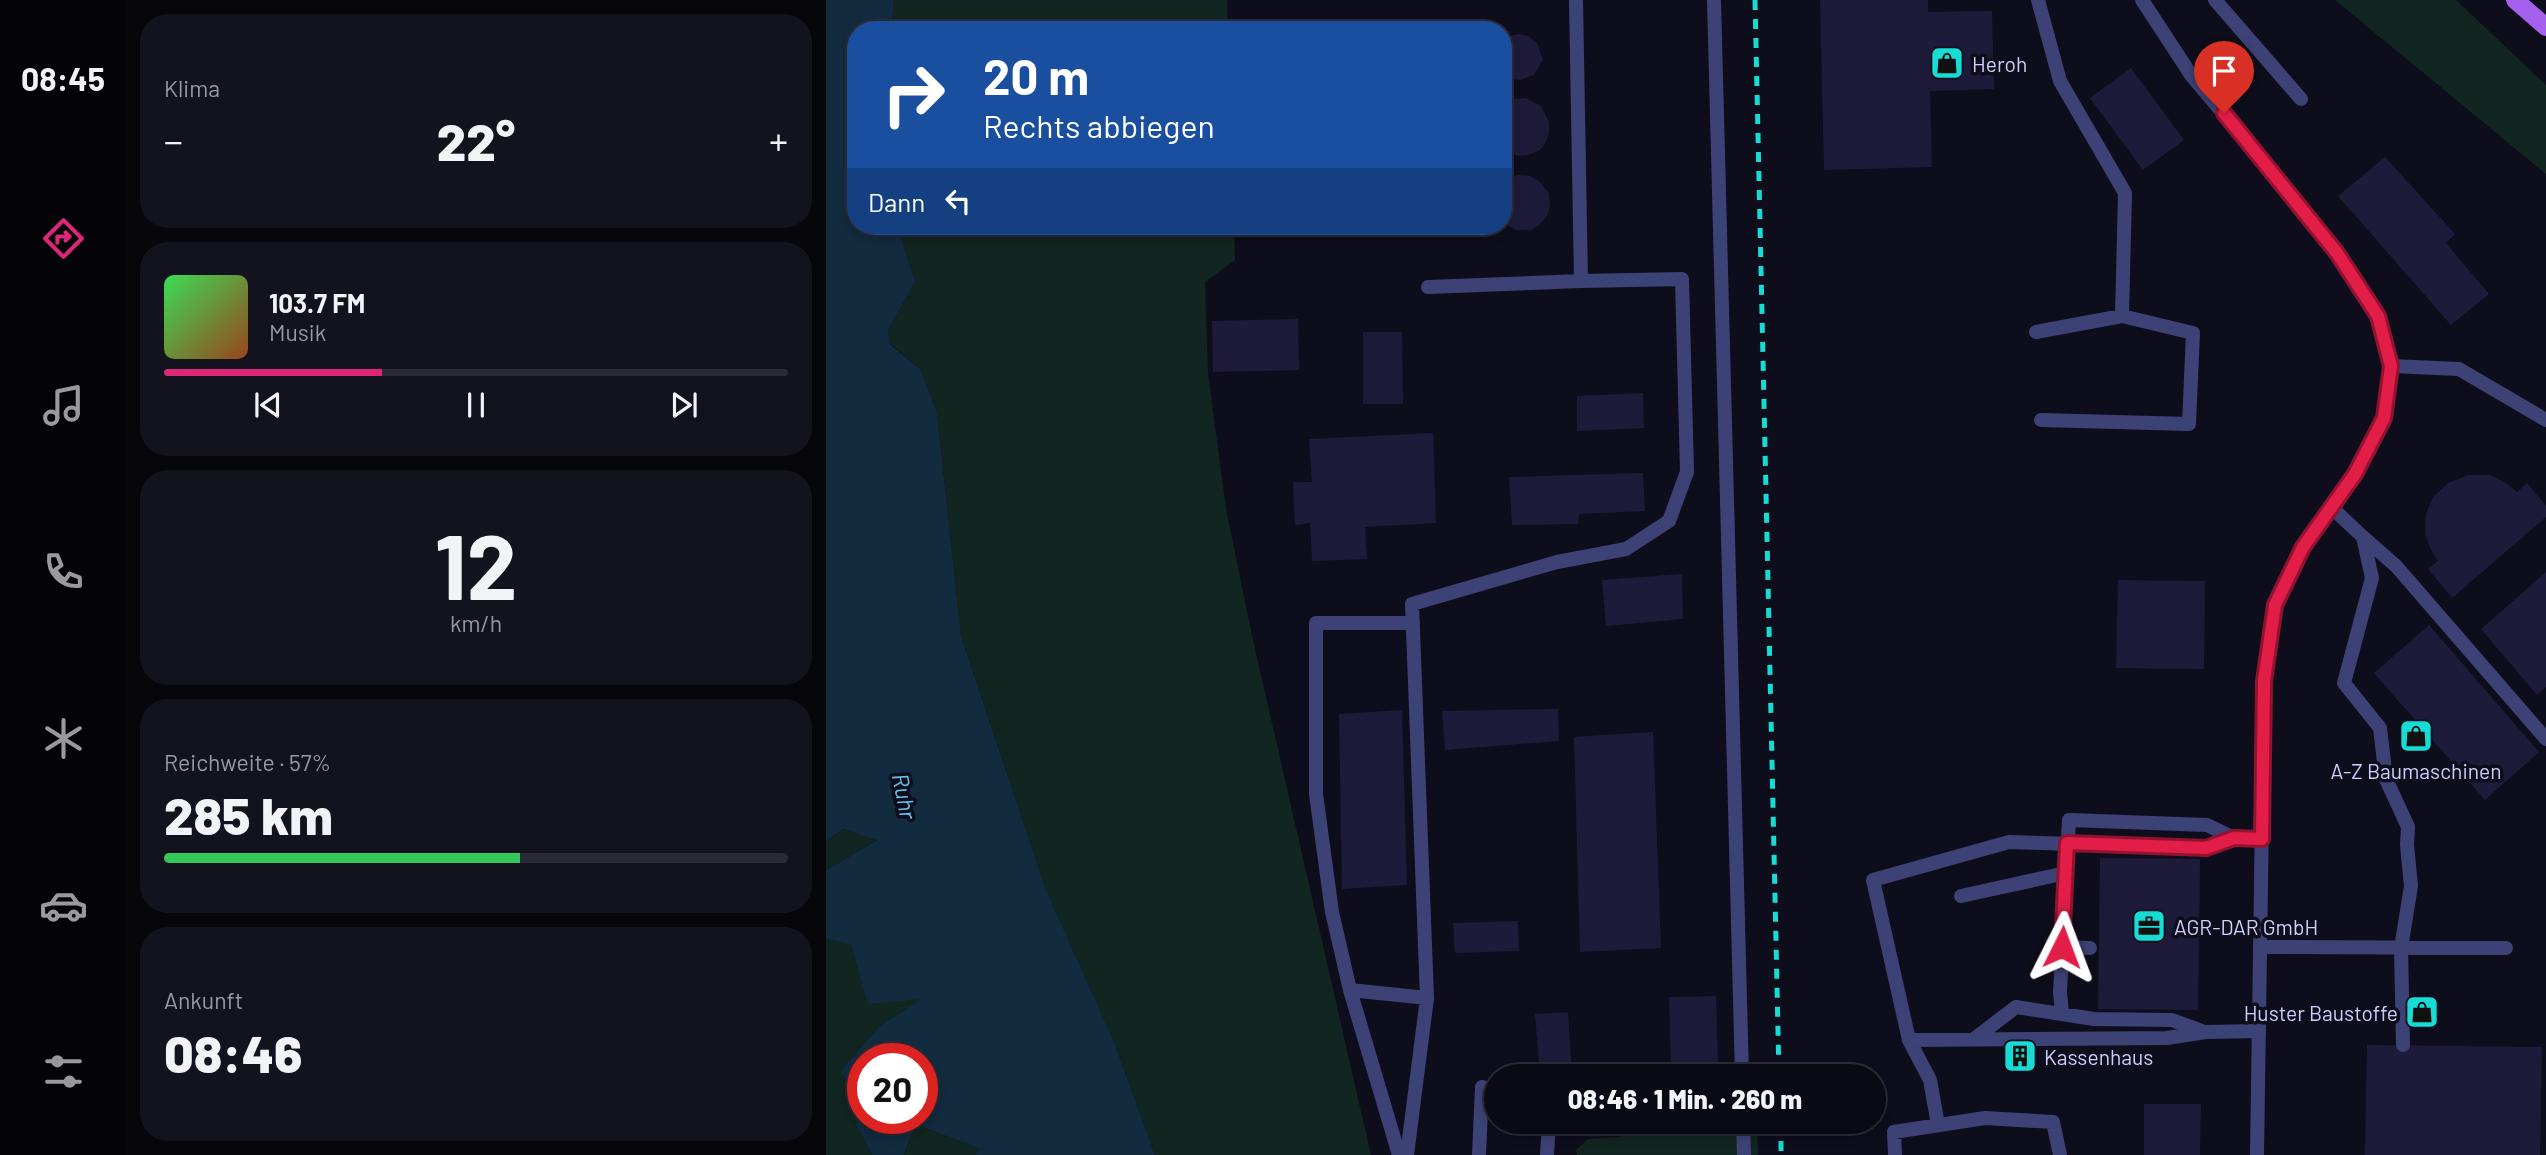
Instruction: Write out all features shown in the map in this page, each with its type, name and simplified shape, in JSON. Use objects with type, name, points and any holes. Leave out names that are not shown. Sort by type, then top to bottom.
[{"type":"main road","points":[[2515,0],[2546,27]]},
{"type":"street","points":[[1576,0],[1581,281]]},
{"type":"street","points":[[1714,0],[1742,1064]]},
{"type":"street","points":[[2038,0],[2060,81],[2124,193],[2122,316]]},
{"type":"street","points":[[2142,0],[2191,75],[2337,253],[2378,316],[2391,366],[2384,418],[2355,474],[2303,547],[2275,605],[2264,681],[2257,1155]]},
{"type":"street","points":[[2215,0],[2301,99]]},
{"type":"street","points":[[1407,1155],[1427,998],[1412,604],[1557,562],[1626,549],[1669,521],[1687,472],[1682,279],[1428,287]]},
{"type":"street","points":[[2036,332],[2122,316],[2193,333],[2189,424],[2041,420]]},
{"type":"street","points":[[2391,366],[2459,369],[2546,420]]},
{"type":"street","points":[[2330,506],[2396,566],[2546,739]]},
{"type":"street","points":[[2363,537],[2372,578],[2344,683],[2380,728],[2386,779],[2408,827],[2411,886],[2401,948],[2403,1045]]},
{"type":"street","points":[[1399,1155],[1350,990],[1332,912],[1315,794],[1316,623],[1413,623]]},
{"type":"street","points":[[2062,1013],[2062,947],[2069,820],[2207,825],[2234,838]]},
{"type":"street","points":[[1938,1125],[1930,1080],[1909,1040],[1873,880],[2009,842],[2206,848],[2234,838],[2262,839]]},
{"type":"street","points":[[1961,896],[2066,873]]},
{"type":"street","points":[[2062,947],[2090,948]]},
{"type":"street","points":[[2260,947],[2506,948]]},
{"type":"street","points":[[1350,990],[1427,998]]},
{"type":"street","points":[[1974,1039],[2016,1007],[2094,1019],[2172,1020],[2207,1032]]},
{"type":"street","points":[[1909,1040],[2167,1038],[2207,1032],[2259,1031]]},
{"type":"street","points":[[1479,1155],[1484,1088]]},
{"type":"street","points":[[1895,1155],[1894,1132],[1985,1118],[2053,1122],[2060,1155]]},
{"type":"street","points":[[1547,1155],[1548,1134]]},
{"type":"street","points":[[1743,1134],[1744,1155]]},
{"type":"green space","points":[[894,0],[1227,0],[1228,21],[892,21]]},
{"type":"green space","points":[[2335,0],[2456,0],[2546,85],[2546,174]]},
{"type":"green space","points":[[900,235],[1234,235],[1235,260],[1205,282],[1208,373],[1226,509],[1253,640],[1371,1155],[1155,1155],[1113,1039],[1046,890],[961,636],[937,412],[921,370],[890,343],[888,331],[915,281]]},
{"type":"green space","points":[[843,829],[878,839],[826,870],[826,841]]},
{"type":"green space","points":[[826,939],[851,943],[923,999],[880,1026],[865,1043],[847,1043],[847,1063],[840,1071],[847,1081],[847,1134],[861,1134],[872,1155],[826,1155]]},
{"type":"green space","points":[[938,1133],[980,1149],[975,1155],[904,1155],[911,1134]]},
{"type":"green space","points":[[1620,1134],[1757,1134],[1758,1155],[1577,1155],[1576,1150],[1588,1139],[1620,1137]]},
{"type":"water","name":"Ruhr","points":[[826,0],[894,0],[892,21],[847,21],[847,235],[900,235],[915,281],[888,331],[890,344],[921,370],[937,412],[961,636],[1046,890],[1113,1039],[1155,1155],[975,1155],[980,1149],[938,1133],[938,1043],[865,1043],[880,1026],[922,999],[868,1004],[851,944],[826,939],[826,870],[877,840],[843,829],[826,841]]},
{"type":"water","points":[[847,1063],[847,1081],[840,1071]]},
{"type":"water","points":[[861,1134],[911,1134],[904,1155],[872,1155]]},
{"type":"building","points":[[1820,0],[1928,0],[1928,12],[1992,11],[1994,89],[1930,91],[1932,167],[1824,170]]},
{"type":"building","points":[[1513,35],[1528,36],[1537,43],[1543,59],[1534,75],[1520,80],[1512,79]]},
{"type":"building","points":[[2131,68],[2184,140],[2143,170],[2090,98]]},
{"type":"building","points":[[1525,98],[1541,106],[1549,122],[1546,142],[1540,150],[1528,155],[1512,154],[1514,99]]},
{"type":"building","points":[[2385,157],[2455,234],[2446,243],[2489,294],[2451,325],[2338,196]]},
{"type":"building","points":[[1517,175],[1530,176],[1539,181],[1549,193],[1550,207],[1547,216],[1531,230],[1512,228],[1512,178]]},
{"type":"building","points":[[1298,319],[1299,370],[1213,372],[1212,321]]},
{"type":"building","points":[[1363,332],[1402,332],[1403,404],[1363,404]]},
{"type":"building","points":[[1643,393],[1644,428],[1577,431],[1577,396]]},
{"type":"building","points":[[1433,433],[1436,523],[1365,527],[1367,559],[1312,561],[1310,523],[1295,525],[1293,482],[1312,482],[1309,439]]},
{"type":"building","points":[[1643,473],[1645,511],[1579,514],[1578,524],[1512,525],[1509,477]]},
{"type":"building","points":[[2469,475],[2490,475],[2517,492],[2527,483],[2546,506],[2546,517],[2452,598],[2428,569],[2438,561],[2425,533],[2426,514],[2433,497],[2448,483]]},
{"type":"building","points":[[2546,572],[2546,687],[2537,695],[2481,629]]},
{"type":"building","points":[[1682,574],[1683,619],[1606,626],[1602,580]]},
{"type":"building","points":[[2118,580],[2205,581],[2204,669],[2116,668]]},
{"type":"building","points":[[2429,625],[2539,752],[2485,800],[2374,673]]},
{"type":"building","points":[[1558,709],[1559,741],[1445,750],[1442,711]]},
{"type":"building","points":[[1402,710],[1407,885],[1342,889],[1339,714]]},
{"type":"building","points":[[1653,732],[1661,948],[1580,952],[1574,737]]},
{"type":"building","name":"AGR-DAR GmbH","points":[[2100,858],[2200,859],[2198,1010],[2098,1009]]},
{"type":"building","points":[[1518,921],[1519,951],[1455,953],[1453,923]]},
{"type":"building","points":[[1716,996],[1718,1064],[1671,1064],[1669,997]]},
{"type":"building","points":[[1568,1012],[1571,1064],[1539,1064],[1535,1014]]},
{"type":"building","points":[[2367,1045],[2542,1047],[2540,1155],[2365,1155]]},
{"type":"building","name":"Kassenhaus","points":[[2012,1048],[2029,1048],[2029,1064],[2012,1064]]},
{"type":"building","points":[[2144,1104],[2201,1104],[2200,1155],[2144,1155]]},
{"type":"railway","points":[[1755,0],[1779,1064]]},
{"type":"railway","points":[[1781,1134],[1781,1155]]},
{"type":"place","name":"Heroh","points":[[1947,63]]},
{"type":"place","name":"A-Z Baumaschinen","points":[[2416,736]]},
{"type":"place","name":"AGR-DAR GmbH","points":[[2149,926]]},
{"type":"place","name":"Huster Baustoffe","points":[[2422,1012]]},
{"type":"place","name":"Kassenhaus","points":[[2020,1056]]},
{"type":"route","points":[[2062,947],[2067,843],[2206,848],[2234,838],[2262,839],[2264,681],[2275,605],[2303,547],[2355,474],[2384,418],[2391,366],[2378,316],[2337,253],[2224,113]]}]
